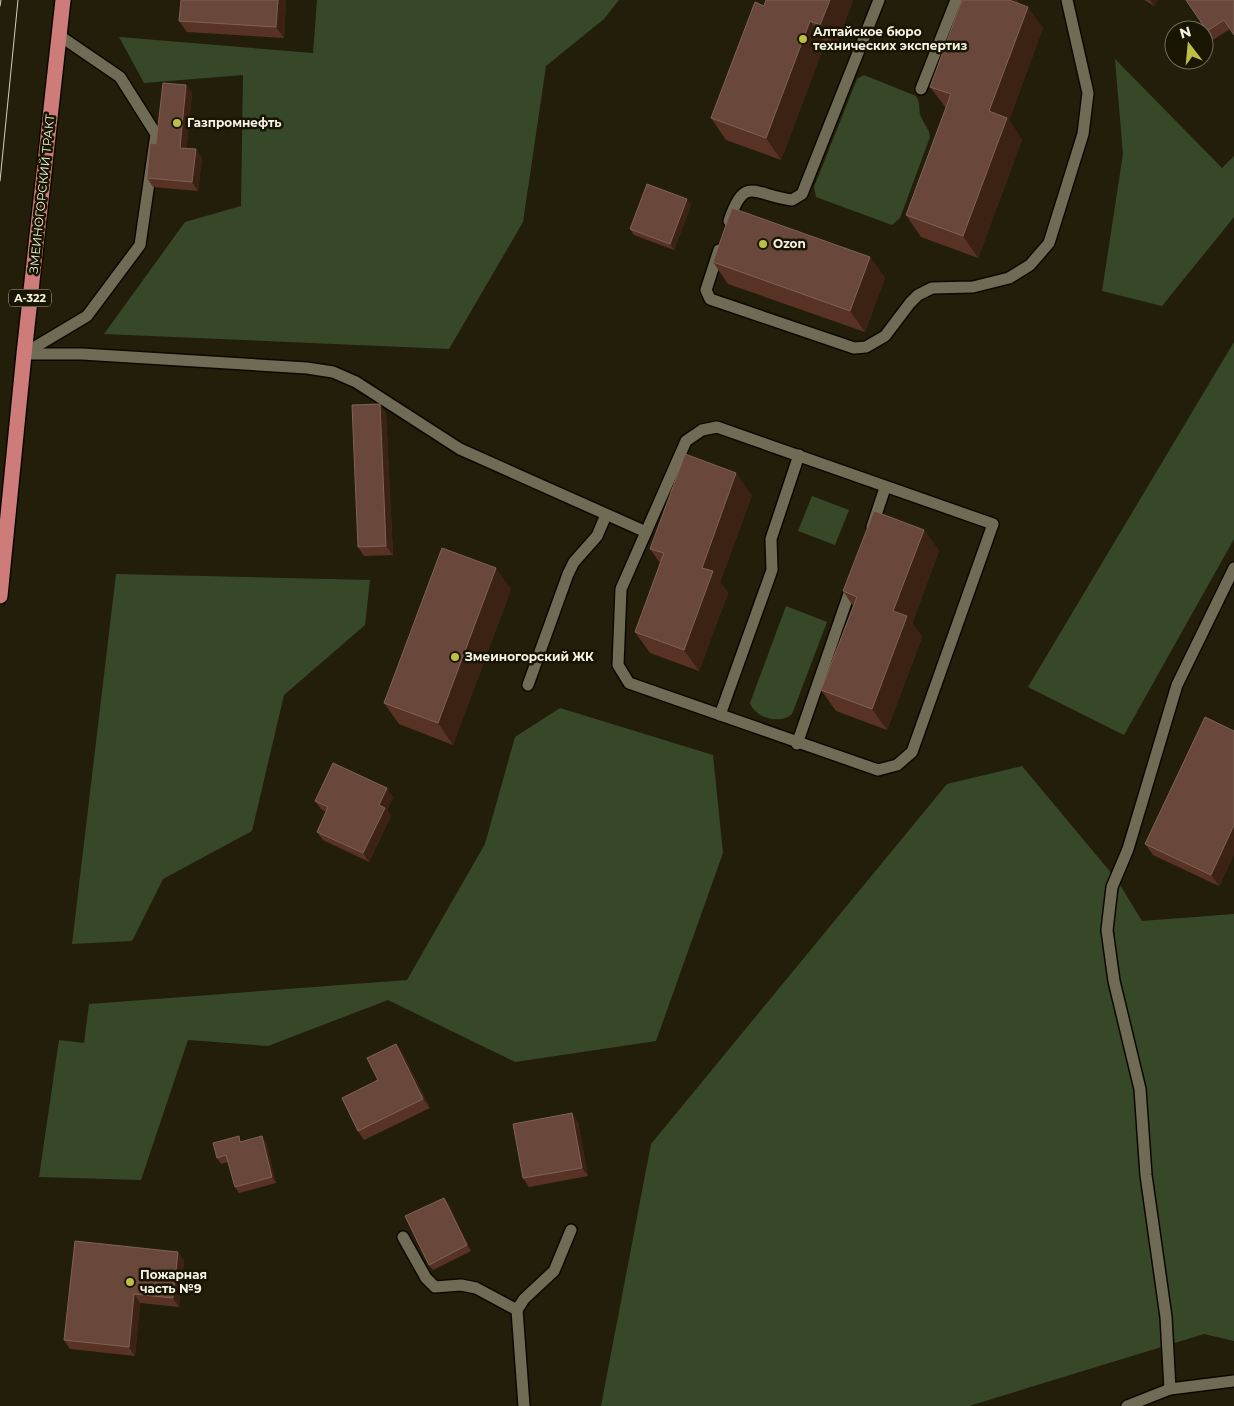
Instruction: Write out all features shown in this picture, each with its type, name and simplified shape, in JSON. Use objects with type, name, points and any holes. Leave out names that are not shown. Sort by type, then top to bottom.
[{"type":"highway","name":"ЗМЕИНОГОРСКИЙ ТРАКТ","points":[[0,596],[24,354],[63,0]]},
{"type":"lane","points":[[879,0],[802,194],[792,200],[758,191],[744,193],[735,203],[706,290],[710,299],[716,303],[854,348],[866,347],[885,336],[910,303],[918,295],[932,288],[992,284],[1020,272],[1038,257],[1053,235],[1083,134],[1088,93],[1067,0]]},
{"type":"lane","points":[[921,89],[955,0]]},
{"type":"lane","points":[[24,354],[87,316],[140,245],[156,134],[120,77],[60,36]]},
{"type":"lane","points":[[24,354],[82,354],[308,368],[333,372],[356,382],[460,449],[646,532]]},
{"type":"lane","points":[[718,427],[799,454],[885,488],[993,524],[912,752],[906,759],[897,765],[878,770],[797,744],[629,683],[620,672],[618,658],[621,589],[686,441],[702,430],[718,427]]},
{"type":"lane","points":[[720,715],[772,570],[771,539],[799,454]]},
{"type":"lane","points":[[866,542],[885,488]]},
{"type":"lane","points":[[528,685],[570,568],[593,540],[606,515]]},
{"type":"lane","points":[[1170,1389],[1166,1317],[1146,1175],[1140,1089],[1114,981],[1107,930],[1112,887],[1128,849],[1177,685],[1234,568]]},
{"type":"lane","points":[[797,744],[857,570]]},
{"type":"lane","points":[[524,1406],[517,1310],[524,1299],[554,1271],[571,1230]]},
{"type":"lane","points":[[403,1237],[426,1278],[435,1287],[461,1286],[476,1288],[517,1310]]},
{"type":"lane","points":[[1127,1406],[1170,1389],[1234,1381]]},
{"type":"green space","points":[[317,0],[619,0],[604,19],[546,66],[523,222],[449,349],[104,334],[185,222],[241,206],[243,75],[144,83],[119,37],[313,53]]},
{"type":"green space","points":[[1115,59],[1222,168],[1234,156],[1234,217],[1162,306],[1102,291],[1123,154]]},
{"type":"green space","points":[[864,75],[916,96],[921,116],[930,137],[900,218],[892,225],[816,197],[814,187],[857,79]]},
{"type":"green space","points":[[1234,342],[1234,539],[1124,735],[1028,687]]},
{"type":"green space","points":[[812,496],[849,510],[835,545],[798,531]]},
{"type":"green space","points":[[116,574],[370,580],[365,625],[284,695],[252,831],[163,879],[132,941],[72,944]]},
{"type":"green space","points":[[786,606],[827,622],[792,714],[782,719],[775,719],[757,713],[750,703]]},
{"type":"green space","points":[[560,708],[713,755],[723,853],[656,1041],[515,1062],[388,1000],[268,1046],[188,1040],[141,1180],[39,1177],[59,1040],[84,1043],[89,1004],[407,980],[485,844],[515,737]]},
{"type":"green space","points":[[1022,766],[1117,880],[1142,921],[1234,914],[1234,1341],[1204,1334],[969,1406],[601,1406],[651,1144],[947,784]]},
{"type":"building","points":[[181,0],[278,0],[276,27],[179,21]]},
{"type":"building","points":[[766,0],[830,0],[820,25],[810,21],[766,138],[711,118],[755,2],[764,6]]},
{"type":"building","points":[[962,0],[1009,0],[1028,7],[989,111],[1007,118],[963,236],[906,215],[951,94],[930,87]]},
{"type":"building","points":[[1186,0],[1234,0],[1234,35],[1224,20],[1214,26],[1214,20],[1200,20]]},
{"type":"building","name":"Газпромнефть","points":[[163,83],[186,85],[180,148],[196,149],[192,182],[147,178],[150,143],[156,144]]},
{"type":"building","points":[[647,184],[687,199],[670,244],[630,229]]},
{"type":"building","points":[[732,208],[870,257],[850,311],[713,262]]},
{"type":"building","points":[[380,404],[386,546],[358,547],[352,405]]},
{"type":"building","points":[[685,454],[736,473],[702,568],[713,571],[684,650],[635,632],[664,553],[650,549]]},
{"type":"building","points":[[874,511],[924,530],[893,611],[907,616],[872,709],[821,690],[857,597],[843,591]]},
{"type":"building","points":[[442,548],[496,568],[438,723],[384,703]]},
{"type":"building","points":[[1205,717],[1234,731],[1234,825],[1211,875],[1145,844]]},
{"type":"building","points":[[333,763],[387,788],[379,805],[385,808],[363,853],[317,832],[328,807],[315,801]]},
{"type":"building","points":[[396,1044],[423,1099],[358,1131],[342,1098],[378,1080],[367,1058]]},
{"type":"building","points":[[572,1113],[582,1168],[523,1178],[513,1124]]},
{"type":"building","points":[[239,1136],[240,1142],[262,1136],[272,1177],[235,1187],[226,1155],[217,1158],[213,1143]]},
{"type":"building","points":[[444,1198],[467,1245],[429,1265],[405,1216]]},
{"type":"building","name":"Пожарная часть №9","points":[[75,1241],[178,1252],[173,1298],[134,1294],[129,1347],[64,1340]]},
{"type":"tram line","points":[[0,6],[1,0]]},
{"type":"tram line","points":[[0,181],[18,0]]},
{"type":"place","name":"Алтайское бюро технических экспертиз","points":[[803,39]]},
{"type":"place","name":"Газпромнефть","points":[[177,123]]},
{"type":"place","name":"Ozon","points":[[763,244]]},
{"type":"place","name":"Змеиногорский ЖК","points":[[455,657]]},
{"type":"place","name":"Пожарная часть №9","points":[[130,1282]]}]
